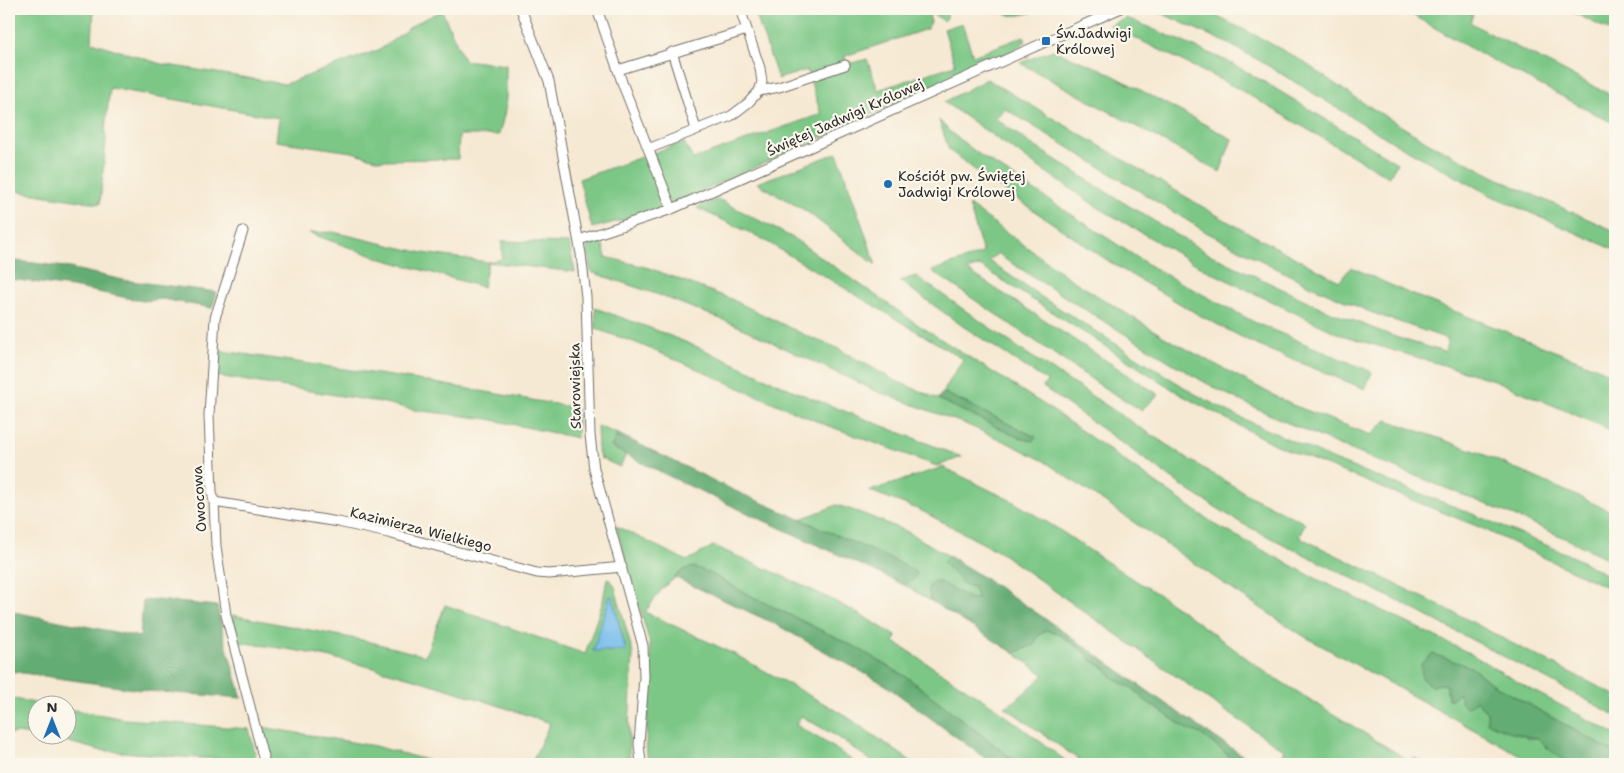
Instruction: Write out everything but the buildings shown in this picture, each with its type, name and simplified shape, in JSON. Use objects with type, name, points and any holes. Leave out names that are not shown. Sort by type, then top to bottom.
[{"type":"street","name":"Starowiejska","points":[[522,9],[549,80],[579,240],[586,297],[592,458],[643,646],[644,677],[640,744],[641,764]]},
{"type":"street","points":[[597,9],[618,70],[672,209]]},
{"type":"street","points":[[648,149],[731,116],[748,103],[759,91],[762,82],[760,68],[740,9]]},
{"type":"street","name":"Świętej Jadwigi Królowej","points":[[579,240],[672,209],[1119,9]]},
{"type":"street","points":[[618,70],[747,30]]},
{"type":"street","points":[[672,52],[696,129]]},
{"type":"street","points":[[759,91],[779,87],[845,65]]},
{"type":"street","name":"Owocowa","points":[[243,231],[215,318],[209,415],[212,492],[219,570],[226,615],[265,764]]},
{"type":"street","name":"Kazimierza Wielkiego","points":[[214,502],[338,522],[388,533],[537,573],[549,574],[622,566]]},
{"type":"green space","points":[[9,9],[94,9],[92,42],[161,64],[285,84],[381,49],[416,23],[442,11],[464,60],[506,65],[506,107],[499,135],[459,135],[458,159],[379,160],[352,152],[276,141],[279,118],[110,88],[100,204],[9,190]]},
{"type":"green space","points":[[754,9],[949,9],[947,10],[947,18],[944,21],[933,14],[929,15],[931,22],[927,29],[845,56],[846,61],[852,63],[867,59],[878,90],[955,65],[944,29],[962,23],[973,56],[1024,36],[1026,41],[1002,56],[657,211],[592,228],[579,179],[684,142],[693,159],[821,114],[807,70],[778,79]]},
{"type":"green space","points":[[998,9],[1043,9],[1026,14],[1008,15]]},
{"type":"green space","points":[[1152,9],[1201,9],[1257,36],[1302,61],[1357,99],[1429,143],[1513,186],[1615,231],[1615,250],[1490,195],[1393,142],[1262,62],[1229,44]]},
{"type":"green space","points":[[1402,9],[1462,9],[1473,15],[1470,22],[1485,31],[1615,97],[1615,124],[1475,51]]},
{"type":"green space","points":[[1566,9],[1615,9],[1615,33]]},
{"type":"green space","points":[[1127,18],[1227,61],[1268,84],[1397,163],[1389,177],[1237,88],[1109,25]]},
{"type":"green space","points":[[1053,50],[1103,70],[1232,139],[1220,172],[1020,63]]},
{"type":"green space","points":[[987,79],[1225,220],[1333,278],[1340,281],[1351,267],[1406,292],[1615,375],[1615,432],[1494,380],[1341,335],[1204,269],[1094,205],[944,102]],"holes":[[[1004,108],[1206,232],[1309,285],[1370,312],[1448,339],[1445,352],[1398,338],[1326,310],[1207,253],[1111,195],[1028,142],[996,119]]]},
{"type":"green space","points":[[939,120],[950,132],[980,155],[1155,269],[1256,323],[1372,372],[1365,389],[1259,346],[1199,315],[1113,264],[984,177],[949,150]]},
{"type":"green space","points":[[837,153],[876,265],[806,211],[757,183]]},
{"type":"green space","points":[[718,199],[793,238],[917,324],[1046,406],[1216,525],[1309,575],[1469,653],[1528,688],[1615,734],[1615,753],[1491,683],[1471,667],[1432,686],[1447,685],[1447,694],[1452,699],[1460,693],[1475,699],[1497,727],[1529,738],[1538,738],[1547,748],[1573,764],[1536,764],[1302,635],[1044,461],[968,425],[876,391],[731,323],[662,296],[591,272],[587,247],[589,244],[602,242],[606,257],[649,268],[731,299],[811,338],[835,347],[894,380],[1022,439],[1033,441],[1035,437],[943,392],[963,359],[759,237],[697,208]]},
{"type":"green space","points":[[969,205],[1072,280],[1166,338],[1290,404],[1371,435],[1387,420],[1478,452],[1615,513],[1615,562],[1523,520],[1334,443],[1241,401],[1203,382],[998,253],[989,261],[1043,298],[1195,394],[1235,415],[1339,462],[1463,510],[1572,556],[1615,579],[1615,591],[1479,527],[1276,445],[1183,396],[980,266],[967,270],[1159,395],[1141,410],[1103,387],[932,271],[983,253]]},
{"type":"green space","points":[[333,232],[423,253],[488,262],[483,287],[382,259],[309,233]]},
{"type":"green space","points":[[502,241],[569,243],[575,272],[488,262],[502,259]]},
{"type":"green space","points":[[9,260],[65,267],[123,280],[217,292],[212,308],[162,299],[143,301],[72,287],[9,279]]},
{"type":"green space","points":[[916,276],[1023,351],[1196,464],[1252,497],[1305,523],[1299,537],[1457,614],[1615,695],[1615,715],[1400,602],[1243,524],[1191,492],[1043,387],[1047,381],[964,327],[900,281]]},
{"type":"green space","points":[[595,308],[700,348],[801,394],[962,457],[937,466],[821,423],[634,342],[596,329]]},
{"type":"green space","points":[[216,350],[418,380],[577,408],[577,438],[488,419],[415,410],[385,403],[217,376]]},
{"type":"green space","points":[[943,392],[1036,437],[1033,441],[1022,439],[938,399]]},
{"type":"green space","points":[[597,426],[618,434],[612,447],[626,455],[620,467],[600,458]]},
{"type":"green space","points":[[618,434],[733,490],[898,562],[917,573],[914,579],[904,585],[720,501],[611,447]]},
{"type":"green space","points":[[943,467],[1014,502],[1058,529],[1163,597],[1267,673],[1411,762],[1413,757],[1427,764],[1300,764],[1282,754],[1284,750],[1001,553],[920,510],[870,491]]},
{"type":"green space","points":[[837,505],[906,531],[949,556],[943,562],[962,583],[973,587],[978,598],[971,599],[939,582],[932,582],[928,589],[931,601],[904,585],[914,579],[844,539],[801,519]]},
{"type":"green space","points":[[616,526],[687,561],[713,546],[783,576],[852,610],[896,636],[894,642],[993,706],[1070,764],[1019,764],[908,678],[859,649],[741,591],[708,572],[685,569],[662,589],[645,612],[736,655],[843,714],[915,764],[876,764],[836,736],[801,716],[796,725],[857,764],[648,764],[646,743],[651,657],[649,640]]},
{"type":"green space","points":[[949,556],[1027,606],[1179,713],[1256,764],[1241,764],[1201,734],[1187,729],[1143,699],[1135,690],[1113,678],[1105,668],[1091,660],[1084,651],[1060,635],[1046,630],[1038,636],[1034,645],[1014,653],[931,601],[928,589],[932,582],[939,582],[971,599],[978,598],[973,587],[962,583],[943,562]]},
{"type":"green space","points":[[693,567],[708,572],[741,591],[859,649],[908,678],[1019,764],[993,764],[884,684],[775,624],[674,577],[685,569]]},
{"type":"green space","points":[[607,578],[614,584],[633,654],[629,727],[631,764],[531,764],[550,723],[464,694],[348,661],[288,649],[239,642],[232,615],[367,641],[425,656],[445,605],[585,654],[603,601]]},
{"type":"green space","points":[[157,600],[217,606],[224,638],[242,698],[148,691],[9,671],[9,611],[140,637],[143,601]]},
{"type":"green space","points":[[1046,630],[1060,635],[1084,651],[1091,660],[1105,668],[1113,678],[1135,690],[1143,699],[1187,729],[1201,734],[1241,764],[1085,764],[1005,707],[1015,701],[1044,675],[1014,653],[1034,645],[1038,636]]},
{"type":"green space","points":[[1433,654],[1471,667],[1491,683],[1615,753],[1615,764],[1587,765],[1572,763],[1562,759],[1538,738],[1512,733],[1487,722],[1487,713],[1476,700],[1471,706],[1465,707],[1461,702],[1459,693],[1452,699],[1448,699],[1447,685],[1432,686],[1422,678],[1421,664]]},
{"type":"green space","points":[[9,698],[28,702],[28,735],[9,734]]},
{"type":"green space","points":[[78,711],[125,719],[249,729],[257,761],[183,757],[98,750],[78,744]]},
{"type":"green space","points":[[262,727],[375,746],[441,764],[270,764]]},
{"type":"water","points":[[610,596],[612,596],[626,651],[593,651]]},
{"type":"place","name":"Św.Jadwigi Królowej","points":[[1046,41]]},
{"type":"place","name":"Kościół pw. Świętej Jadwigi Królowej","points":[[888,184]]}]
